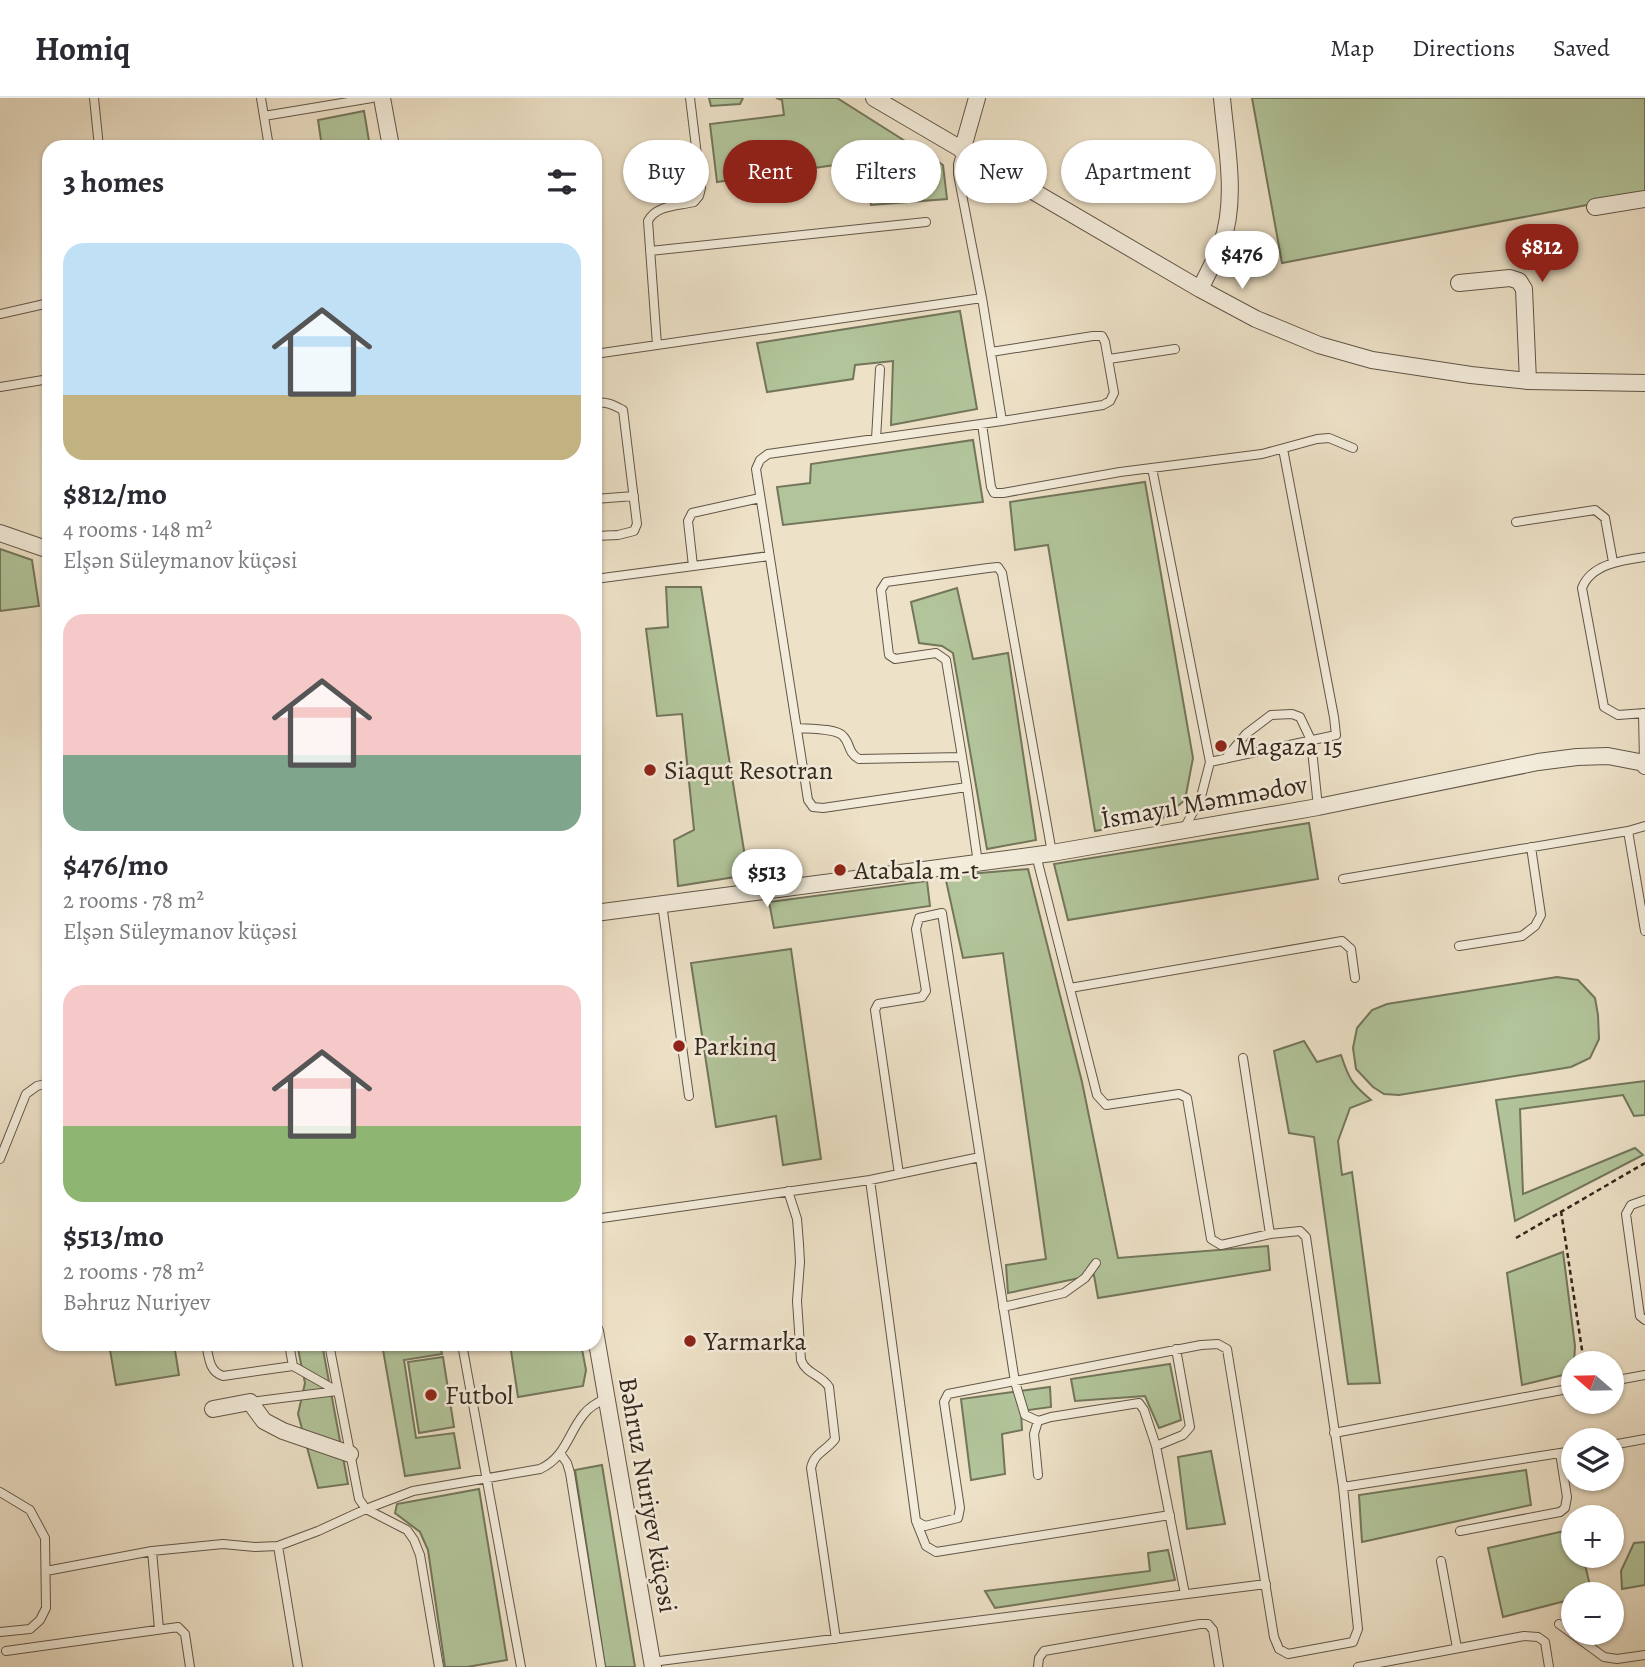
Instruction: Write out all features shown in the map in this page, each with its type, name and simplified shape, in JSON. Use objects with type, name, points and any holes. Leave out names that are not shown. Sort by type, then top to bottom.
[{"type":"street","points":[[382,98],[390,140]]},
{"type":"street","points":[[874,98],[955,147]]},
{"type":"street","points":[[965,140],[977,98]]},
{"type":"street","points":[[1200,289],[1221,244],[1229,205],[1230,185],[1222,98]]},
{"type":"street","points":[[1595,207],[1645,199]]},
{"type":"street","points":[[1047,200],[1256,320],[1345,353],[1399,365],[1528,381],[1645,383]]},
{"type":"street","points":[[1459,283],[1510,278],[1519,281],[1524,289],[1528,381]]},
{"type":"street","points":[[0,533],[42,548]]},
{"type":"street","name":"İsmayıl Məmmədov","points":[[602,912],[1044,854],[1318,807],[1538,762],[1608,756],[1645,764]]},
{"type":"street","name":"Bəhruz Nuriyev küçəsi","points":[[599,1351],[652,1665]]},
{"type":"street","points":[[213,1409],[250,1402],[264,1421],[283,1431],[350,1454]]},
{"type":"lane","points":[[94,98],[98,140]]},
{"type":"lane","points":[[261,98],[268,140]]},
{"type":"lane","points":[[264,116],[372,98]]},
{"type":"lane","points":[[657,345],[648,221],[657,210],[694,202],[699,196],[701,188],[690,98]]},
{"type":"lane","points":[[964,203],[1002,421]]},
{"type":"lane","points":[[650,251],[926,222]]},
{"type":"lane","points":[[602,353],[982,298]]},
{"type":"lane","points":[[0,314],[42,305]]},
{"type":"lane","points":[[967,787],[823,808],[813,807],[808,800],[756,469],[760,460],[768,454],[1103,405],[1110,401],[1114,393],[1109,359],[1101,337],[1093,335],[991,352]]},
{"type":"lane","points":[[1109,359],[1175,349]]},
{"type":"lane","points":[[876,439],[880,369]]},
{"type":"lane","points":[[0,387],[42,380]]},
{"type":"lane","points":[[602,402],[623,410],[637,524],[634,531],[602,536]]},
{"type":"lane","points":[[982,424],[990,488],[994,494],[1120,472],[1262,454],[1317,439],[1329,438],[1353,448]]},
{"type":"lane","points":[[1210,762],[1336,735],[1335,717],[1283,449]]},
{"type":"lane","points":[[1152,468],[1210,762],[1201,797],[1183,831]]},
{"type":"lane","points":[[602,498],[634,496]]},
{"type":"lane","points":[[693,566],[688,520],[692,513],[760,498]]},
{"type":"lane","points":[[1516,522],[1595,510],[1605,518],[1613,562]]},
{"type":"lane","points":[[602,578],[769,556]]},
{"type":"lane","points":[[1645,557],[1613,562],[1585,579],[1582,588],[1604,707],[1618,715],[1644,713],[1645,764]]},
{"type":"lane","points":[[916,1521],[925,1526],[958,1518],[960,1508],[944,1402],[947,1394],[1176,1349],[1218,1344],[1227,1349],[1279,1650],[1288,1654],[1353,1642],[1358,1629],[1343,1487],[1306,1237],[1300,1231],[1270,1234],[1221,1245],[1211,1239],[1186,1098],[1179,1094],[1106,1105],[1097,1095],[1070,988],[1044,854],[1002,573],[998,567],[886,582],[881,590],[889,654],[895,659],[936,653],[946,660],[978,863]]},
{"type":"lane","points":[[1225,759],[1246,734],[1272,715],[1292,714],[1300,718],[1311,740],[1318,807]]},
{"type":"lane","points":[[797,728],[834,731],[842,735],[852,755],[859,759],[962,757]]},
{"type":"lane","points":[[1343,879],[1645,826]]},
{"type":"lane","points":[[1628,831],[1645,931]]},
{"type":"lane","points":[[1458,946],[1522,936],[1535,926],[1541,915],[1531,847]]},
{"type":"lane","points":[[662,904],[689,1096]]},
{"type":"lane","points":[[899,1174],[875,1010],[878,1004],[922,998],[926,991],[916,929],[919,918],[942,913],[1015,1382],[1025,1415],[1038,1422],[1051,1417],[1139,1403],[1156,1446],[1185,1594]]},
{"type":"lane","points":[[1070,988],[1342,941],[1351,949],[1355,978]]},
{"type":"lane","points":[[1243,1058],[1270,1234]]},
{"type":"lane","points":[[0,1159],[26,1094],[42,1085]]},
{"type":"lane","points":[[602,1218],[870,1180],[980,1157]]},
{"type":"lane","points":[[870,1180],[916,1521],[926,1546],[936,1552],[1170,1515]]},
{"type":"lane","points":[[788,1191],[797,1219],[799,1244],[797,1301],[801,1360],[804,1368],[826,1382],[829,1387],[835,1440],[813,1458],[811,1468],[836,1639]]},
{"type":"lane","points":[[1645,1200],[1631,1205],[1626,1214],[1640,1316],[1645,1320]]},
{"type":"lane","points":[[1003,1307],[1064,1293],[1086,1278],[1096,1263]]},
{"type":"lane","points":[[1156,1446],[1183,1436],[1190,1427],[1176,1349]]},
{"type":"lane","points":[[208,1351],[211,1367],[216,1374],[223,1376],[293,1366],[337,1391]]},
{"type":"lane","points":[[290,1351],[293,1366]]},
{"type":"lane","points":[[330,1351],[359,1499],[366,1509],[407,1530],[414,1540],[420,1555],[439,1667]]},
{"type":"lane","points":[[463,1351],[521,1667]]},
{"type":"lane","points":[[1624,1378],[1645,1374]]},
{"type":"lane","points":[[1335,1433],[1561,1390]]},
{"type":"lane","points":[[250,1402],[337,1391]]},
{"type":"lane","points":[[46,1571],[152,1551],[223,1544],[278,1546],[412,1491],[540,1469],[551,1464],[560,1453],[583,1415],[593,1405],[607,1398]]},
{"type":"lane","points":[[1038,1422],[1034,1434],[1038,1475]]},
{"type":"lane","points":[[1624,1443],[1645,1439]]},
{"type":"lane","points":[[560,1453],[570,1474],[601,1667]]},
{"type":"lane","points":[[1343,1487],[1560,1453],[1567,1497],[1565,1508],[1560,1512],[1460,1531]]},
{"type":"lane","points":[[0,1492],[30,1510],[45,1538],[46,1571],[46,1608],[40,1620],[30,1629],[0,1632]]},
{"type":"lane","points":[[278,1546],[298,1667]]},
{"type":"lane","points":[[152,1551],[159,1629]]},
{"type":"lane","points":[[1441,1561],[1457,1648]]},
{"type":"lane","points":[[652,1665],[1266,1584]]},
{"type":"lane","points":[[1038,1667],[1039,1658],[1044,1651],[1208,1624],[1213,1630],[1219,1667]]},
{"type":"lane","points":[[1559,1624],[1604,1657],[1617,1660],[1645,1655]]},
{"type":"lane","points":[[6,1651],[178,1627],[185,1634],[190,1667]]},
{"type":"lane","points":[[1358,1667],[1394,1663],[1524,1636],[1538,1637],[1545,1642],[1549,1667]]},
{"type":"path","points":[[1516,1238],[1645,1163]]},
{"type":"path","points":[[1561,1211],[1582,1351]]},
{"type":"green space","points":[[709,98],[743,98],[740,104],[711,106]]},
{"type":"green space","points":[[776,98],[837,98],[903,140],[831,140],[831,166],[817,168],[817,140],[723,140],[723,181],[717,182],[710,124],[784,115],[782,100]]},
{"type":"green space","points":[[1252,98],[1645,98],[1645,194],[1282,263]]},
{"type":"green space","points":[[364,111],[369,140],[321,140],[318,120]]},
{"type":"green space","points":[[941,164],[943,165],[947,199],[941,199]]},
{"type":"green space","points":[[960,311],[977,409],[891,425],[893,361],[855,365],[853,379],[767,392],[757,343]]},
{"type":"green space","points":[[973,440],[983,502],[783,525],[777,487],[810,483],[811,464]]},
{"type":"green space","points":[[1145,482],[1193,758],[1185,800],[1163,818],[1095,831],[1048,545],[1015,550],[1010,502]]},
{"type":"green space","points":[[0,549],[32,560],[39,606],[0,611]]},
{"type":"green space","points":[[666,587],[701,587],[748,875],[678,886],[674,840],[694,830],[682,714],[657,716],[646,629],[668,627]]},
{"type":"green space","points":[[957,588],[973,659],[1008,653],[1036,840],[987,849],[953,653],[942,646],[919,643],[911,602]]},
{"type":"green space","points":[[1309,823],[1318,879],[1068,920],[1054,864]]},
{"type":"green space","points":[[1028,869],[1082,1082],[1118,1258],[1268,1246],[1270,1270],[1098,1298],[1094,1275],[1008,1293],[1006,1265],[1046,1259],[1003,953],[963,958],[945,876]]},
{"type":"green space","points":[[927,881],[930,906],[774,928],[769,902]]},
{"type":"green space","points":[[791,949],[821,1159],[783,1165],[776,1116],[716,1127],[691,963]]},
{"type":"green space","points":[[1557,977],[1578,980],[1595,998],[1598,1015],[1599,1039],[1590,1058],[1571,1067],[1399,1095],[1384,1094],[1373,1087],[1356,1069],[1353,1048],[1357,1028],[1372,1010],[1387,1004]]},
{"type":"green space","points":[[1304,1041],[1317,1062],[1341,1055],[1352,1080],[1371,1100],[1350,1108],[1338,1141],[1342,1175],[1352,1172],[1380,1383],[1348,1384],[1314,1137],[1289,1133],[1274,1051]]},
{"type":"green space","points":[[1645,1081],[1645,1115],[1634,1116],[1623,1095],[1520,1109],[1523,1194],[1635,1148],[1643,1155],[1515,1221],[1496,1100]]},
{"type":"green space","points":[[1563,1252],[1575,1346],[1575,1351],[1561,1351],[1561,1375],[1522,1385],[1507,1273]]},
{"type":"green space","points":[[110,1351],[175,1351],[179,1375],[116,1385]]},
{"type":"green space","points":[[298,1351],[323,1351],[348,1484],[318,1488],[298,1414],[305,1383]]},
{"type":"green space","points":[[383,1351],[441,1351],[442,1354],[404,1360],[416,1438],[454,1433],[460,1468],[405,1476]]},
{"type":"green space","points":[[511,1351],[582,1351],[586,1370],[583,1386],[518,1397]]},
{"type":"green space","name":"Futbol","points":[[443,1357],[454,1427],[419,1433],[408,1362]]},
{"type":"green space","points":[[1170,1364],[1181,1420],[1159,1428],[1145,1396],[1075,1401],[1071,1379]]},
{"type":"green space","points":[[1050,1387],[1051,1407],[1021,1411],[1022,1430],[1002,1434],[1005,1474],[971,1480],[961,1399]]},
{"type":"green space","points":[[1211,1451],[1225,1524],[1187,1529],[1178,1457]]},
{"type":"green space","points":[[602,1465],[635,1667],[605,1667],[575,1470]]},
{"type":"green space","points":[[1526,1470],[1531,1505],[1362,1542],[1359,1495]]},
{"type":"green space","points":[[479,1489],[507,1660],[467,1667],[445,1667],[428,1550],[420,1532],[395,1513],[397,1504]]},
{"type":"green space","points":[[1561,1532],[1561,1568],[1586,1568],[1589,1582],[1561,1582],[1561,1602],[1503,1617],[1488,1548]]},
{"type":"green space","points":[[1645,1542],[1645,1585],[1624,1589],[1621,1571],[1634,1543]]},
{"type":"green space","points":[[1168,1550],[1175,1580],[995,1608],[985,1591],[1150,1571],[1148,1553]]},
{"type":"place","name":"Magaza 15","points":[[1221,746]]},
{"type":"place","name":"Siaqut Resotran","points":[[650,770]]},
{"type":"place","name":"Atabala m-t","points":[[840,870]]},
{"type":"place","name":"Parkinq","points":[[679,1046]]},
{"type":"place","name":"Yarmarka","points":[[690,1341]]},
{"type":"place","name":"Futbol","points":[[431,1395]]}]
